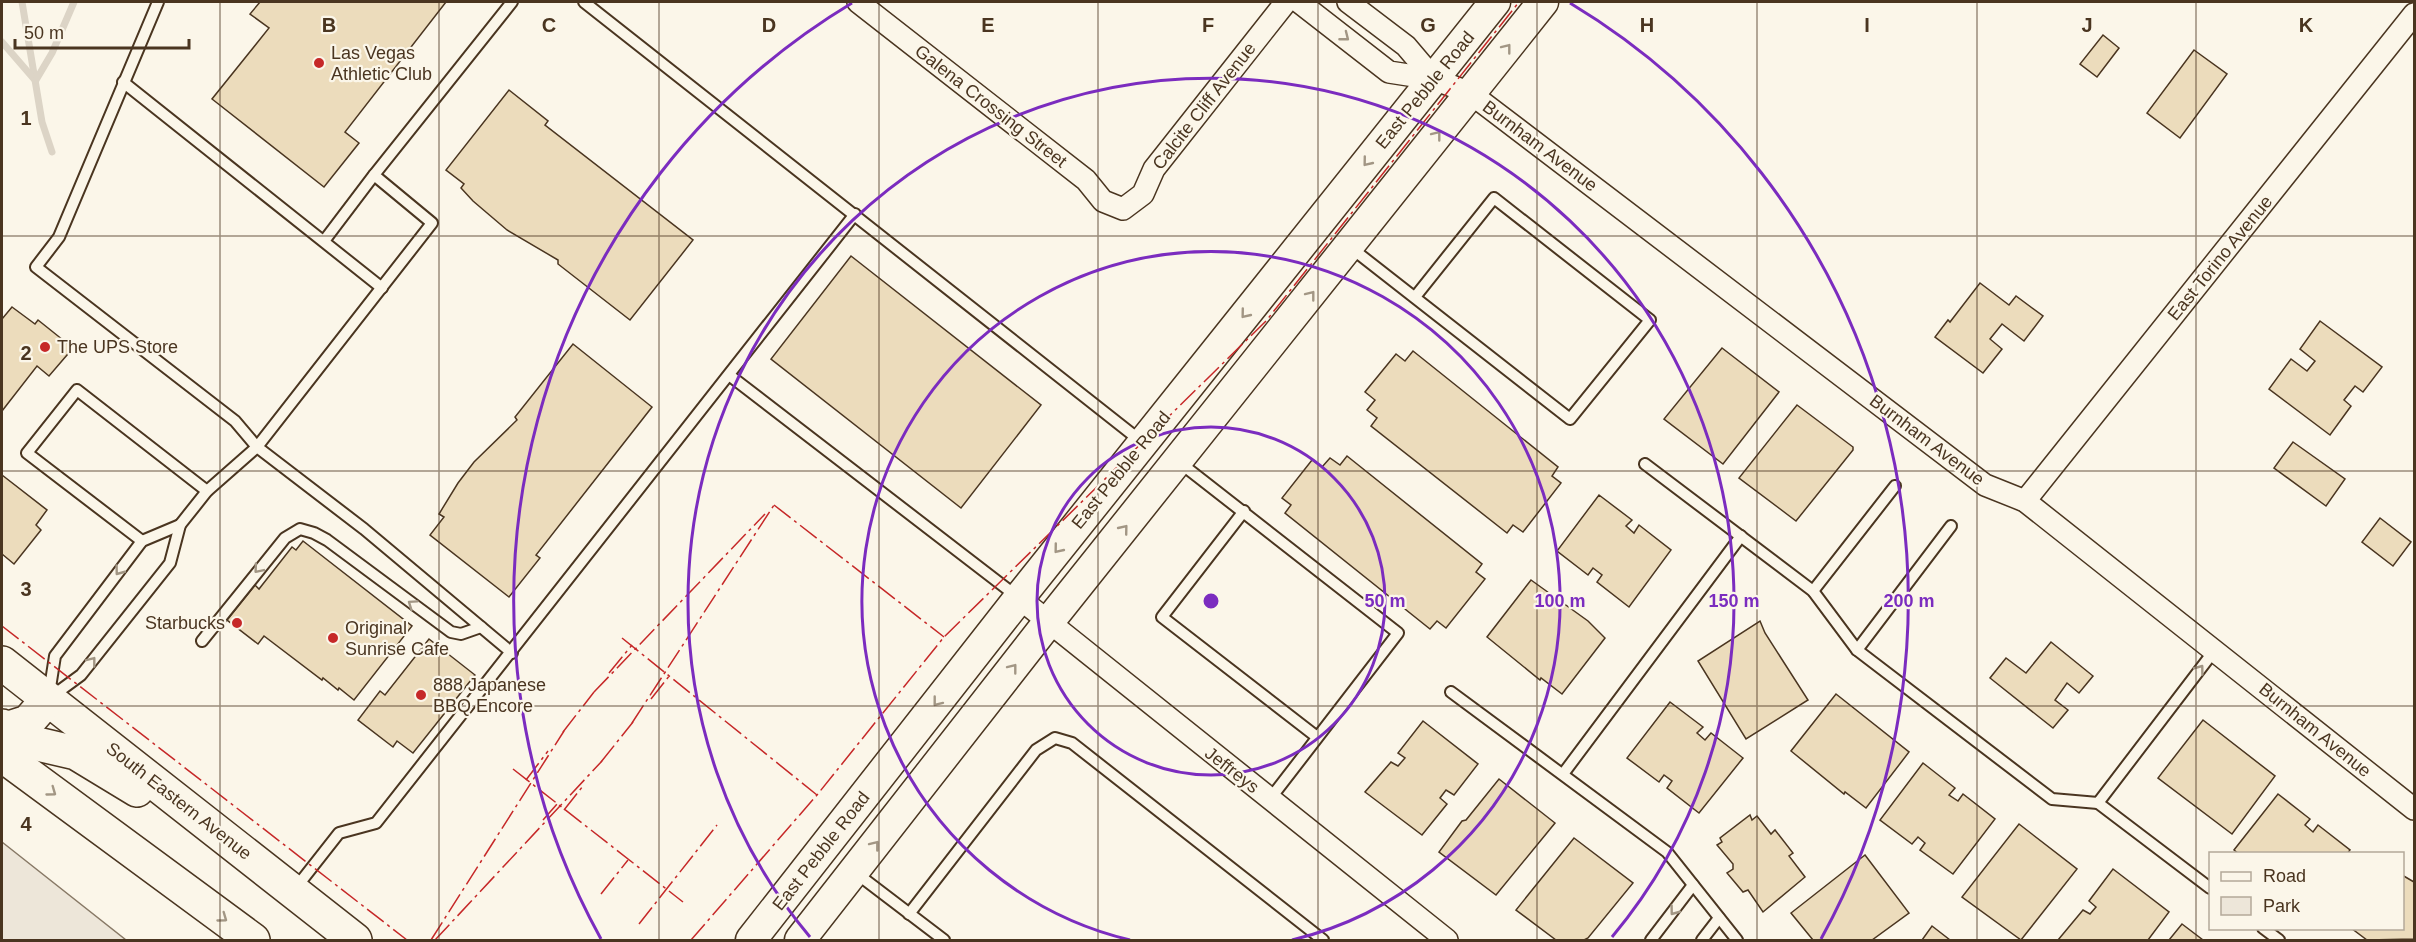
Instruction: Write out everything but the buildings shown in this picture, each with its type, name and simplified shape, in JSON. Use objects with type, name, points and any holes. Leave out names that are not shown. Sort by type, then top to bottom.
[{"type":"main road","name":"East Pebble Road","points":[[751,940],[1019,598],[1495,2]]},
{"type":"main road","name":"East Pebble Road","points":[[800,940],[1047,624],[1179,462],[1543,2]]},
{"type":"main road","name":"South Eastern Avenue","points":[[2,663],[355,940]]},
{"type":"main road","points":[[2,750],[6,729],[28,722],[48,699]]},
{"type":"main road","points":[[2,750],[29,742],[76,753],[128,786],[208,824]]},
{"type":"main road","points":[[2,750],[253,940]]},
{"type":"street","name":"Galena Crossing Street","points":[[858,2],[1086,180],[1103,201],[1123,209]]},
{"type":"street","name":"Calcite Cliff Avenue","points":[[1123,209],[1143,194],[1154,169],[1286,2]]},
{"type":"street","name":"Burnham Avenue","points":[[1299,2],[1389,72],[1434,79],[1470,93],[1985,485],[2025,501],[2415,809]]},
{"type":"street","points":[[1348,2],[1406,46],[1434,79]]},
{"type":"street","name":"East Torino Avenue","points":[[2025,501],[2415,14]]},
{"type":"street","name":"Jeffreys","points":[[1019,598],[1047,624],[1447,940]]},
{"type":"lane","points":[[158,2],[59,237],[36,267],[235,421],[257,447],[364,529],[512,653]]},
{"type":"lane","points":[[324,241],[512,2]]},
{"type":"lane","points":[[584,2],[1143,443]]},
{"type":"lane","points":[[123,82],[382,288]]},
{"type":"lane","points":[[48,699],[81,675],[170,563],[180,525],[207,491],[257,447],[432,223],[374,175]]},
{"type":"lane","points":[[1349,246],[1414,297],[1570,419],[1650,320],[1494,198],[1414,297]]},
{"type":"lane","points":[[293,892],[339,833],[376,823],[855,214]]},
{"type":"lane","points":[[729,375],[1019,598]]},
{"type":"lane","points":[[142,541],[27,453],[77,390],[207,491]]},
{"type":"lane","points":[[1179,462],[1398,633],[1270,799]]},
{"type":"lane","points":[[1645,464],[1814,591],[1857,650],[2052,799],[2098,803],[2209,886]]},
{"type":"lane","points":[[1814,591],[1895,486]]},
{"type":"lane","points":[[1244,512],[1162,617],[1317,737]]},
{"type":"lane","points":[[48,699],[55,656],[142,541],[180,525]]},
{"type":"lane","points":[[1857,650],[1951,526]]},
{"type":"lane","points":[[202,641],[285,538],[300,529],[327,540],[451,632],[461,634],[481,627]]},
{"type":"lane","points":[[1563,774],[1741,536]]},
{"type":"lane","points":[[2098,803],[2214,651]]},
{"type":"lane","points":[[1451,692],[1667,852],[1737,940]]},
{"type":"lane","points":[[909,914],[1036,750],[1055,738],[1072,743],[1323,940]]},
{"type":"lane","points":[[854,872],[944,940]]},
{"type":"lane","points":[[1651,940],[1693,885]]},
{"type":"lane","points":[[1702,940],[1719,918]]},
{"type":"lane","points":[[2266,930],[2279,940]]},
{"type":"green space","points":[[2,842],[126,940],[2,940]]},
{"type":"waterway","points":[[22,2],[42,122],[52,152]]},
{"type":"waterway","points":[[36,80],[52,53],[74,2]]},
{"type":"waterway","points":[[2,42],[34,79]]},
{"type":"power","points":[[691,940],[817,795],[944,637],[1266,321],[1519,2]]},
{"type":"power","points":[[774,505],[944,637]]},
{"type":"power","points":[[632,723],[774,505]]},
{"type":"power","points":[[594,692],[765,514]]},
{"type":"power","points":[[2,626],[407,940]]},
{"type":"power","points":[[622,638],[817,795]]},
{"type":"power","points":[[609,673],[632,645]]},
{"type":"power","points":[[651,699],[670,675]]},
{"type":"power","points":[[563,732],[594,692]]},
{"type":"power","points":[[601,762],[633,722]]},
{"type":"power","points":[[431,940],[564,731]]},
{"type":"power","points":[[526,780],[548,751]]},
{"type":"power","points":[[435,940],[602,761]]},
{"type":"power","points":[[513,769],[683,902]]},
{"type":"power","points":[[564,810],[583,786]]},
{"type":"power","points":[[543,820],[557,804]]},
{"type":"power","points":[[639,924],[717,825]]},
{"type":"power","points":[[601,894],[628,860]]},
{"type":"place","name":"Las Vegas Athletic Club","points":[[319,63]]},
{"type":"place","name":"The UPS Store","points":[[45,347]]},
{"type":"place","name":"Starbucks","points":[[237,623]]},
{"type":"place","name":"Original Sunrise Cafe","points":[[333,638]]},
{"type":"place","name":"888 Japanese BBQ Encore","points":[[421,695]]}]
